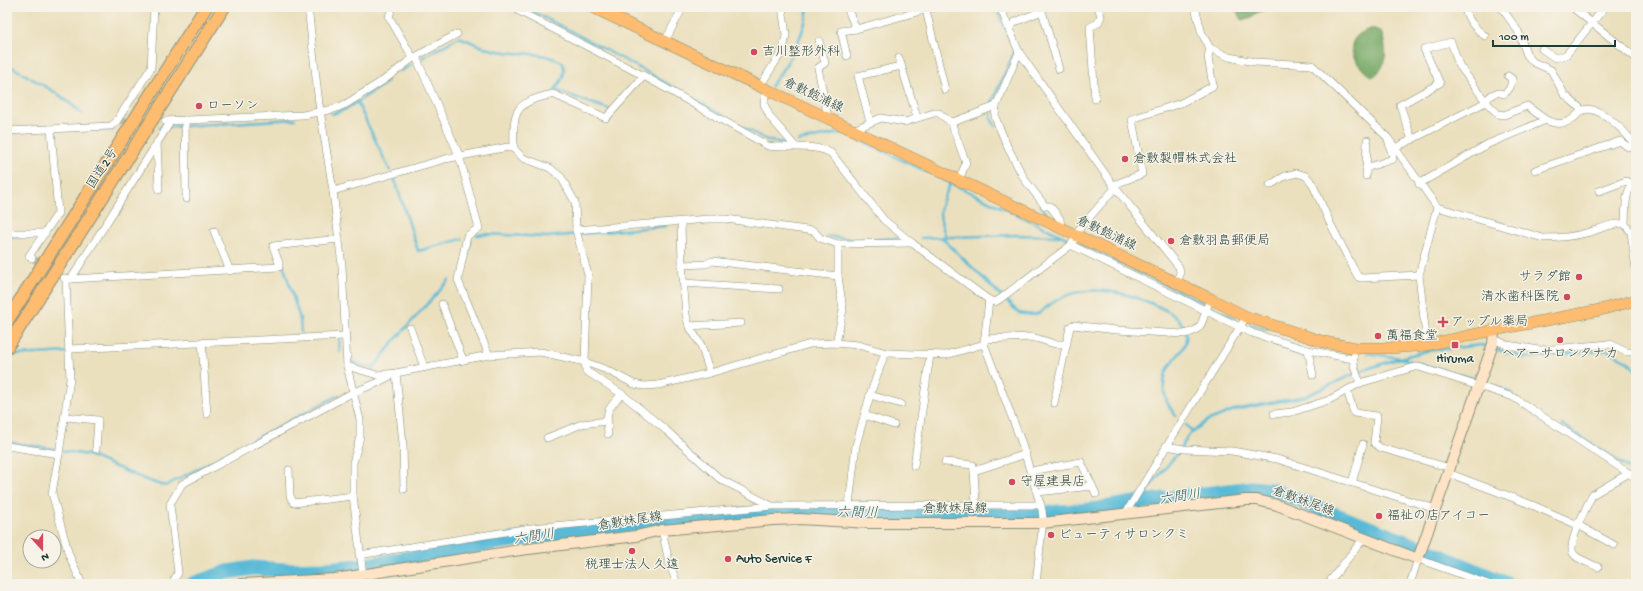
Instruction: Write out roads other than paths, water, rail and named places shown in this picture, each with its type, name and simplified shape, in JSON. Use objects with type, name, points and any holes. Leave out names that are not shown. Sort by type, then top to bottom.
[{"type":"highway","name":"国道2号","points":[[7,321],[206,7]]},
{"type":"highway","name":"国道2号","points":[[7,347],[224,7]]},
{"type":"main road","name":"倉敷飽浦線","points":[[592,7],[1061,228],[1074,239],[1178,283],[1209,305],[1244,322],[1324,342],[1356,348],[1389,348],[1492,342],[1636,300]]},
{"type":"main road","points":[[1419,558],[1492,342]]},
{"type":"main road","name":"倉敷妹尾線","points":[[242,584],[335,582],[363,573],[520,550],[636,536],[662,530],[773,519],[870,522],[1043,521],[1246,500],[1257,500],[1277,505],[1419,558]]},
{"type":"street","points":[[7,131],[111,126],[118,122],[151,68],[154,7]]},
{"type":"street","points":[[308,7],[320,113],[333,191],[342,266],[347,366],[352,393],[360,420],[360,437],[353,463],[353,496],[363,573]]},
{"type":"street","points":[[392,7],[389,17],[414,58],[459,155],[479,228],[467,236],[458,280],[489,355]]},
{"type":"street","points":[[665,41],[682,7]]},
{"type":"street","points":[[782,7],[786,35],[783,50],[763,87],[764,104],[770,117],[795,146]]},
{"type":"street","points":[[847,7],[856,29]]},
{"type":"street","points":[[847,56],[841,31],[856,29],[934,7]]},
{"type":"street","points":[[1000,7],[1019,52],[1114,187],[1179,267],[1180,272],[1178,283]]},
{"type":"street","points":[[1095,99],[1090,26],[1098,22],[1101,16],[1098,7]]},
{"type":"street","points":[[1195,7],[1202,34],[1210,48],[1230,57],[1255,62],[1312,65],[1388,138],[1436,207],[1543,238],[1561,238],[1587,233],[1619,223],[1625,224]]},
{"type":"street","points":[[1469,7],[1464,7],[1466,14],[1479,31],[1485,36]]},
{"type":"street","points":[[1501,7],[1518,31],[1527,55],[1533,62],[1551,70],[1564,94],[1582,110]]},
{"type":"street","points":[[1572,7],[1636,58]]},
{"type":"street","points":[[1594,24],[1605,7]]},
{"type":"street","points":[[1542,49],[1555,58],[1566,55],[1611,7]]},
{"type":"street","points":[[515,8],[644,76],[768,146],[782,148],[795,146],[824,150],[831,154],[884,220],[912,243],[989,300],[994,302],[1002,298],[1074,239],[1114,187],[1142,174],[1132,119],[1181,103],[1213,86],[1208,57],[1210,48]]},
{"type":"street","points":[[926,10],[945,90]]},
{"type":"street","points":[[1009,29],[1014,22],[1042,11],[1059,69]]},
{"type":"street","points":[[82,584],[69,555],[52,493],[70,379],[67,279],[157,142],[167,124],[303,116],[320,113],[346,104],[384,80],[414,58],[457,34]]},
{"type":"street","points":[[819,41],[825,63],[818,68],[828,118]]},
{"type":"street","points":[[1412,140],[1400,105],[1440,83],[1424,48],[1451,42],[1459,65],[1486,102],[1498,114],[1504,115],[1527,106],[1546,120],[1554,124],[1562,124],[1568,122],[1582,110],[1590,109],[1600,112],[1612,121],[1636,145]]},
{"type":"street","points":[[1019,52],[996,106],[996,117],[1015,162],[1025,180],[1045,206],[1050,206],[1060,218],[1061,228]]},
{"type":"street","points":[[899,58],[916,118]]},
{"type":"street","points":[[870,122],[858,76],[901,66]]},
{"type":"street","points":[[514,149],[513,121],[515,114],[524,104],[552,94],[606,118],[644,76]]},
{"type":"street","points":[[1396,148],[1486,102],[1492,94],[1497,92],[1504,94],[1511,87],[1512,79],[1508,76]]},
{"type":"street","points":[[951,122],[996,106]]},
{"type":"street","points":[[853,130],[881,118],[905,122],[934,113],[939,113],[951,122],[966,163],[959,180]]},
{"type":"street","points":[[1420,184],[1488,144],[1546,120]]},
{"type":"street","points":[[186,124],[186,198]]},
{"type":"street","points":[[32,258],[29,256],[58,213],[51,129]]},
{"type":"street","points":[[1366,168],[1393,159],[1388,138]]},
{"type":"street","points":[[1366,140],[1366,176]]},
{"type":"street","points":[[1534,170],[1620,141],[1628,147],[1636,145]]},
{"type":"street","points":[[157,142],[159,190]]},
{"type":"street","points":[[333,191],[459,155],[508,147],[514,149],[523,158],[550,168],[561,177],[574,202],[577,233],[588,275],[586,371],[622,394],[667,431],[720,479],[772,507]]},
{"type":"street","points":[[1270,185],[1285,176],[1297,174],[1306,176],[1312,183],[1330,223],[1358,277],[1419,275]]},
{"type":"street","points":[[1599,191],[1626,180],[1634,181],[1626,198],[1625,224],[1631,232],[1636,269]]},
{"type":"street","points":[[1427,345],[1419,275],[1436,207]]},
{"type":"street","points":[[577,233],[708,219],[726,219],[814,231],[820,238],[838,244],[912,243]]},
{"type":"street","points":[[681,222],[682,265],[686,315],[689,326],[701,345],[710,373]]},
{"type":"street","points":[[214,231],[229,269]]},
{"type":"street","points":[[7,233],[44,232]]},
{"type":"street","points":[[67,279],[279,267],[273,246],[339,239]]},
{"type":"street","points":[[1054,403],[1070,327],[1073,324],[1116,330],[1186,334],[1200,327],[1209,305],[1074,239]]},
{"type":"street","points":[[836,343],[843,310],[838,276],[838,244]]},
{"type":"street","points":[[682,265],[706,264],[712,261],[838,276]]},
{"type":"street","points":[[683,283],[779,289]]},
{"type":"street","points":[[989,300],[984,342],[1026,454],[1042,508],[1043,521],[1036,584]]},
{"type":"street","points":[[442,304],[463,360]]},
{"type":"street","points":[[1126,512],[1244,322],[1252,333],[1308,350],[1353,360]]},
{"type":"street","points":[[689,326],[741,323]]},
{"type":"street","points":[[410,328],[424,367]]},
{"type":"street","points":[[69,351],[345,336]]},
{"type":"street","points":[[347,366],[377,375],[396,373],[489,355],[541,352],[585,362],[607,370],[634,384],[644,386],[658,385],[710,373],[810,344],[836,343],[858,345],[885,353],[930,355],[946,355],[984,342],[1032,337],[1055,344],[1067,344]]},
{"type":"street","points":[[1492,342],[1540,350],[1610,344],[1626,352],[1636,352]]},
{"type":"street","points":[[202,344],[207,414]]},
{"type":"street","points":[[1356,348],[1353,360],[1355,371],[1360,381]]},
{"type":"street","points":[[1308,350],[1313,375]]},
{"type":"street","points":[[849,505],[856,444],[870,395],[885,353]]},
{"type":"street","points":[[914,466],[930,355]]},
{"type":"street","points":[[1274,414],[1292,412],[1329,400],[1360,381],[1415,367],[1478,385],[1513,397],[1636,478]]},
{"type":"street","points":[[174,580],[178,573],[170,504],[182,484],[352,393],[377,383],[396,373]]},
{"type":"street","points":[[396,373],[403,444],[404,489]]},
{"type":"street","points":[[1347,390],[1354,413],[1377,416],[1374,442],[1381,448],[1449,471],[1532,505],[1578,525],[1614,545]]},
{"type":"street","points":[[608,434],[608,408],[622,394]]},
{"type":"street","points":[[870,395],[901,404]]},
{"type":"street","points":[[864,415],[894,425]]},
{"type":"street","points":[[65,417],[98,420],[96,449]]},
{"type":"street","points":[[547,438],[582,424],[607,421]]},
{"type":"street","points":[[1352,483],[1363,444]]},
{"type":"street","points":[[7,446],[59,454]]},
{"type":"street","points":[[1166,446],[1232,451],[1277,459],[1436,509]]},
{"type":"street","points":[[974,471],[1026,454]]},
{"type":"street","points":[[945,462],[973,465],[976,506]]},
{"type":"street","points":[[1031,471],[1081,462],[1096,494]]},
{"type":"street","points":[[289,470],[290,496],[294,503],[353,496]]},
{"type":"street","points":[[1598,567],[1574,556],[1571,551],[1571,546],[1578,525],[1592,496],[1630,474]]},
{"type":"street","points":[[1038,492],[1092,486]]},
{"type":"street","points":[[360,556],[531,528],[772,507],[849,505],[1042,508]]},
{"type":"street","points":[[662,530],[669,562],[677,584]]},
{"type":"street","points":[[1330,581],[1364,538]]},
{"type":"street","points":[[1410,584],[1419,558],[1488,584]]},
{"type":"waterway","points":[[523,7],[645,71],[769,141],[785,143]]},
{"type":"waterway","points":[[771,86],[783,69],[799,39],[808,7]]},
{"type":"waterway","points":[[996,7],[1011,41]]},
{"type":"waterway","points":[[422,58],[459,37],[481,46],[503,52],[547,56],[563,63],[563,77],[555,90],[611,110]]},
{"type":"waterway","points":[[992,102],[1015,51],[1013,48]]},
{"type":"waterway","points":[[7,64],[58,94],[82,113]]},
{"type":"waterway","points":[[401,71],[411,65]]},
{"type":"waterway","points":[[387,82],[357,102],[390,171]]},
{"type":"waterway","points":[[332,114],[346,109],[357,102]]},
{"type":"waterway","points":[[991,112],[991,118],[995,126]]},
{"type":"waterway","points":[[170,127],[295,119]]},
{"type":"waterway","points":[[159,128],[165,127]]},
{"type":"waterway","points":[[100,129],[113,130]]},
{"type":"waterway","points":[[798,141],[845,133],[1237,320]]},
{"type":"waterway","points":[[394,177],[418,251],[462,239]]},
{"type":"waterway","points":[[946,237],[941,221],[940,209],[951,183]]},
{"type":"waterway","points":[[1041,206],[1049,217]]},
{"type":"waterway","points":[[477,235],[547,237],[666,226]]},
{"type":"waterway","points":[[921,238],[1016,235],[1059,236]]},
{"type":"waterway","points":[[7,238],[33,236]]},
{"type":"waterway","points":[[826,236],[857,240],[903,238]]},
{"type":"waterway","points":[[941,237],[1019,313],[1037,314],[1057,300],[1069,295],[1081,292],[1107,291],[1120,293],[1145,301],[1162,308],[1175,316],[1185,329],[1186,338],[1182,350],[1167,370],[1164,391],[1168,404],[1176,416]]},
{"type":"waterway","points":[[464,269],[471,240]]},
{"type":"waterway","points":[[281,264],[283,264],[300,319],[301,333]]},
{"type":"waterway","points":[[372,370],[394,341],[449,280]]},
{"type":"waterway","points":[[1250,324],[1269,330]]},
{"type":"waterway","points":[[339,339],[340,352]]},
{"type":"waterway","points":[[1141,502],[1152,484],[1177,454],[1189,435],[1207,421],[1234,410],[1306,396],[1358,372],[1426,351],[1482,345],[1489,348]]},
{"type":"waterway","points":[[1494,349],[1525,358],[1607,350],[1627,361],[1636,370]]},
{"type":"waterway","points":[[17,355],[68,352]]},
{"type":"waterway","points":[[1367,353],[1400,358],[1475,379]]},
{"type":"waterway","points":[[352,362],[363,366],[374,367]]},
{"type":"waterway","points":[[1495,386],[1513,394]]},
{"type":"waterway","points":[[63,451],[88,455],[146,480],[165,486],[339,395]]},
{"type":"waterway","points":[[1186,425],[1193,432]]},
{"type":"waterway","points":[[1562,425],[1636,473]]},
{"type":"waterway","points":[[7,442],[55,449]]},
{"type":"waterway","name":"六間川","points":[[193,584],[227,572],[253,568],[286,570],[325,569],[369,565],[499,542],[620,526],[775,512],[902,516],[1029,514],[1091,510],[1252,488],[1272,490],[1426,550],[1507,584]]},
{"type":"tunnel","points":[[120,121],[165,121]]},
{"type":"tunnel","points":[[32,258],[64,278]]},
{"type":"place","name":"吉川整形外科","points":[[754,52]]},
{"type":"place","name":"ローソン","points":[[199,106]]},
{"type":"place","name":"倉敷製帽株式会社","points":[[1125,159]]},
{"type":"place","name":"倉敷羽島郵便局","points":[[1171,241]]},
{"type":"place","name":"サラダ館","points":[[1579,277]]},
{"type":"place","name":"清水歯科医院","points":[[1567,297]]},
{"type":"place","name":"アップル薬局","points":[[1443,322]]},
{"type":"place","name":"萬福食堂","points":[[1378,336]]},
{"type":"place","name":"ヘアーサロンタナカ","points":[[1560,340]]},
{"type":"place","name":"Hiruma","points":[[1455,345]]},
{"type":"place","name":"守屋建具店","points":[[1012,482]]},
{"type":"place","name":"福祉の店アイコー","points":[[1379,516]]},
{"type":"place","name":"ビューティサロンクミ","points":[[1051,535]]},
{"type":"place","name":"税理士法人 久遠","points":[[632,551]]},
{"type":"place","name":"Auto Service F","points":[[728,559]]}]
